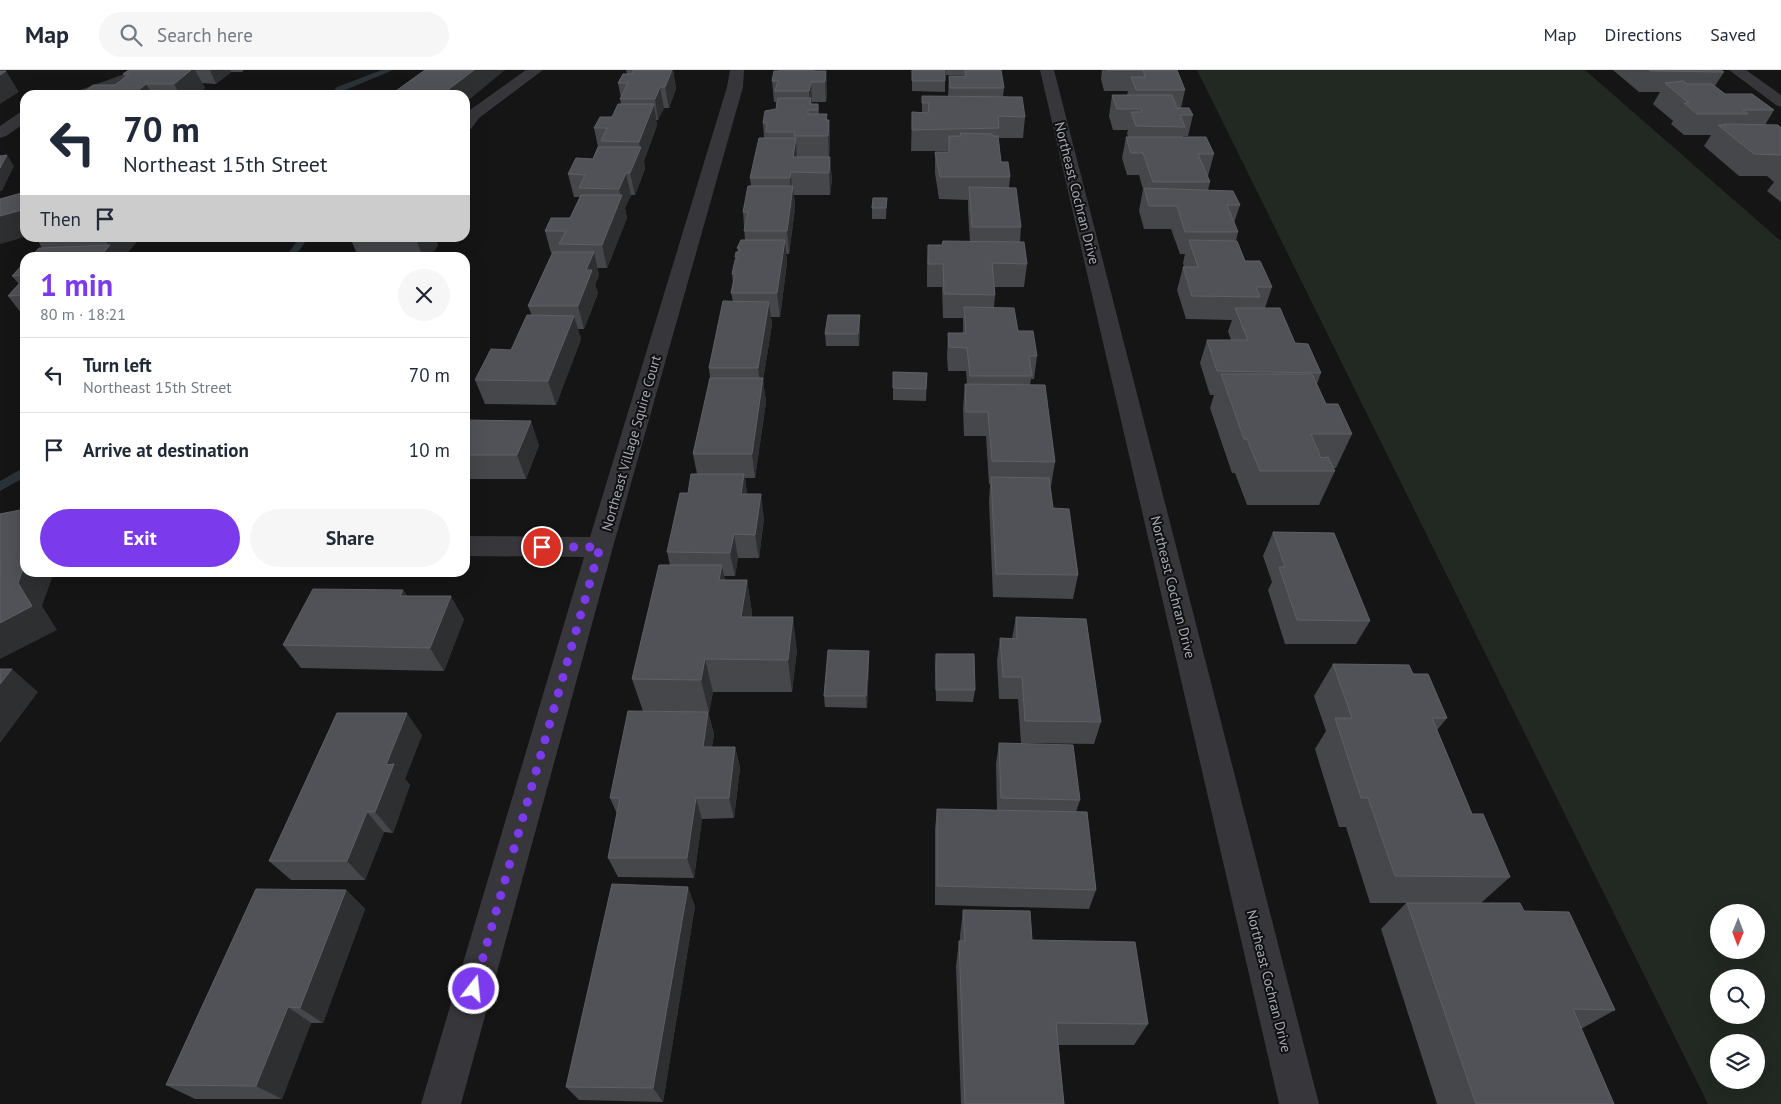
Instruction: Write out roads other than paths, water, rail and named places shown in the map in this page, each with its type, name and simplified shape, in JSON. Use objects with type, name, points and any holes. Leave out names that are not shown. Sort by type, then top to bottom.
[{"type":"street","points":[[126,70],[149,71]]},
{"type":"street","points":[[470,119],[473,115],[536,70]]},
{"type":"street","name":"Northeast Village Squire Court","points":[[441,1104],[600,547],[735,87],[737,70]]},
{"type":"street","name":"Northeast Cochran Drive","points":[[1047,70],[1299,1104]]},
{"type":"street","points":[[1736,70],[1781,102]]},
{"type":"street","points":[[94,90],[149,71]]},
{"type":"street","points":[[470,546],[600,547]]},
{"type":"waterway","points":[[339,90],[389,70]]},
{"type":"waterway","points":[[293,252],[300,242]]},
{"type":"waterway","points":[[0,487],[20,474]]}]
